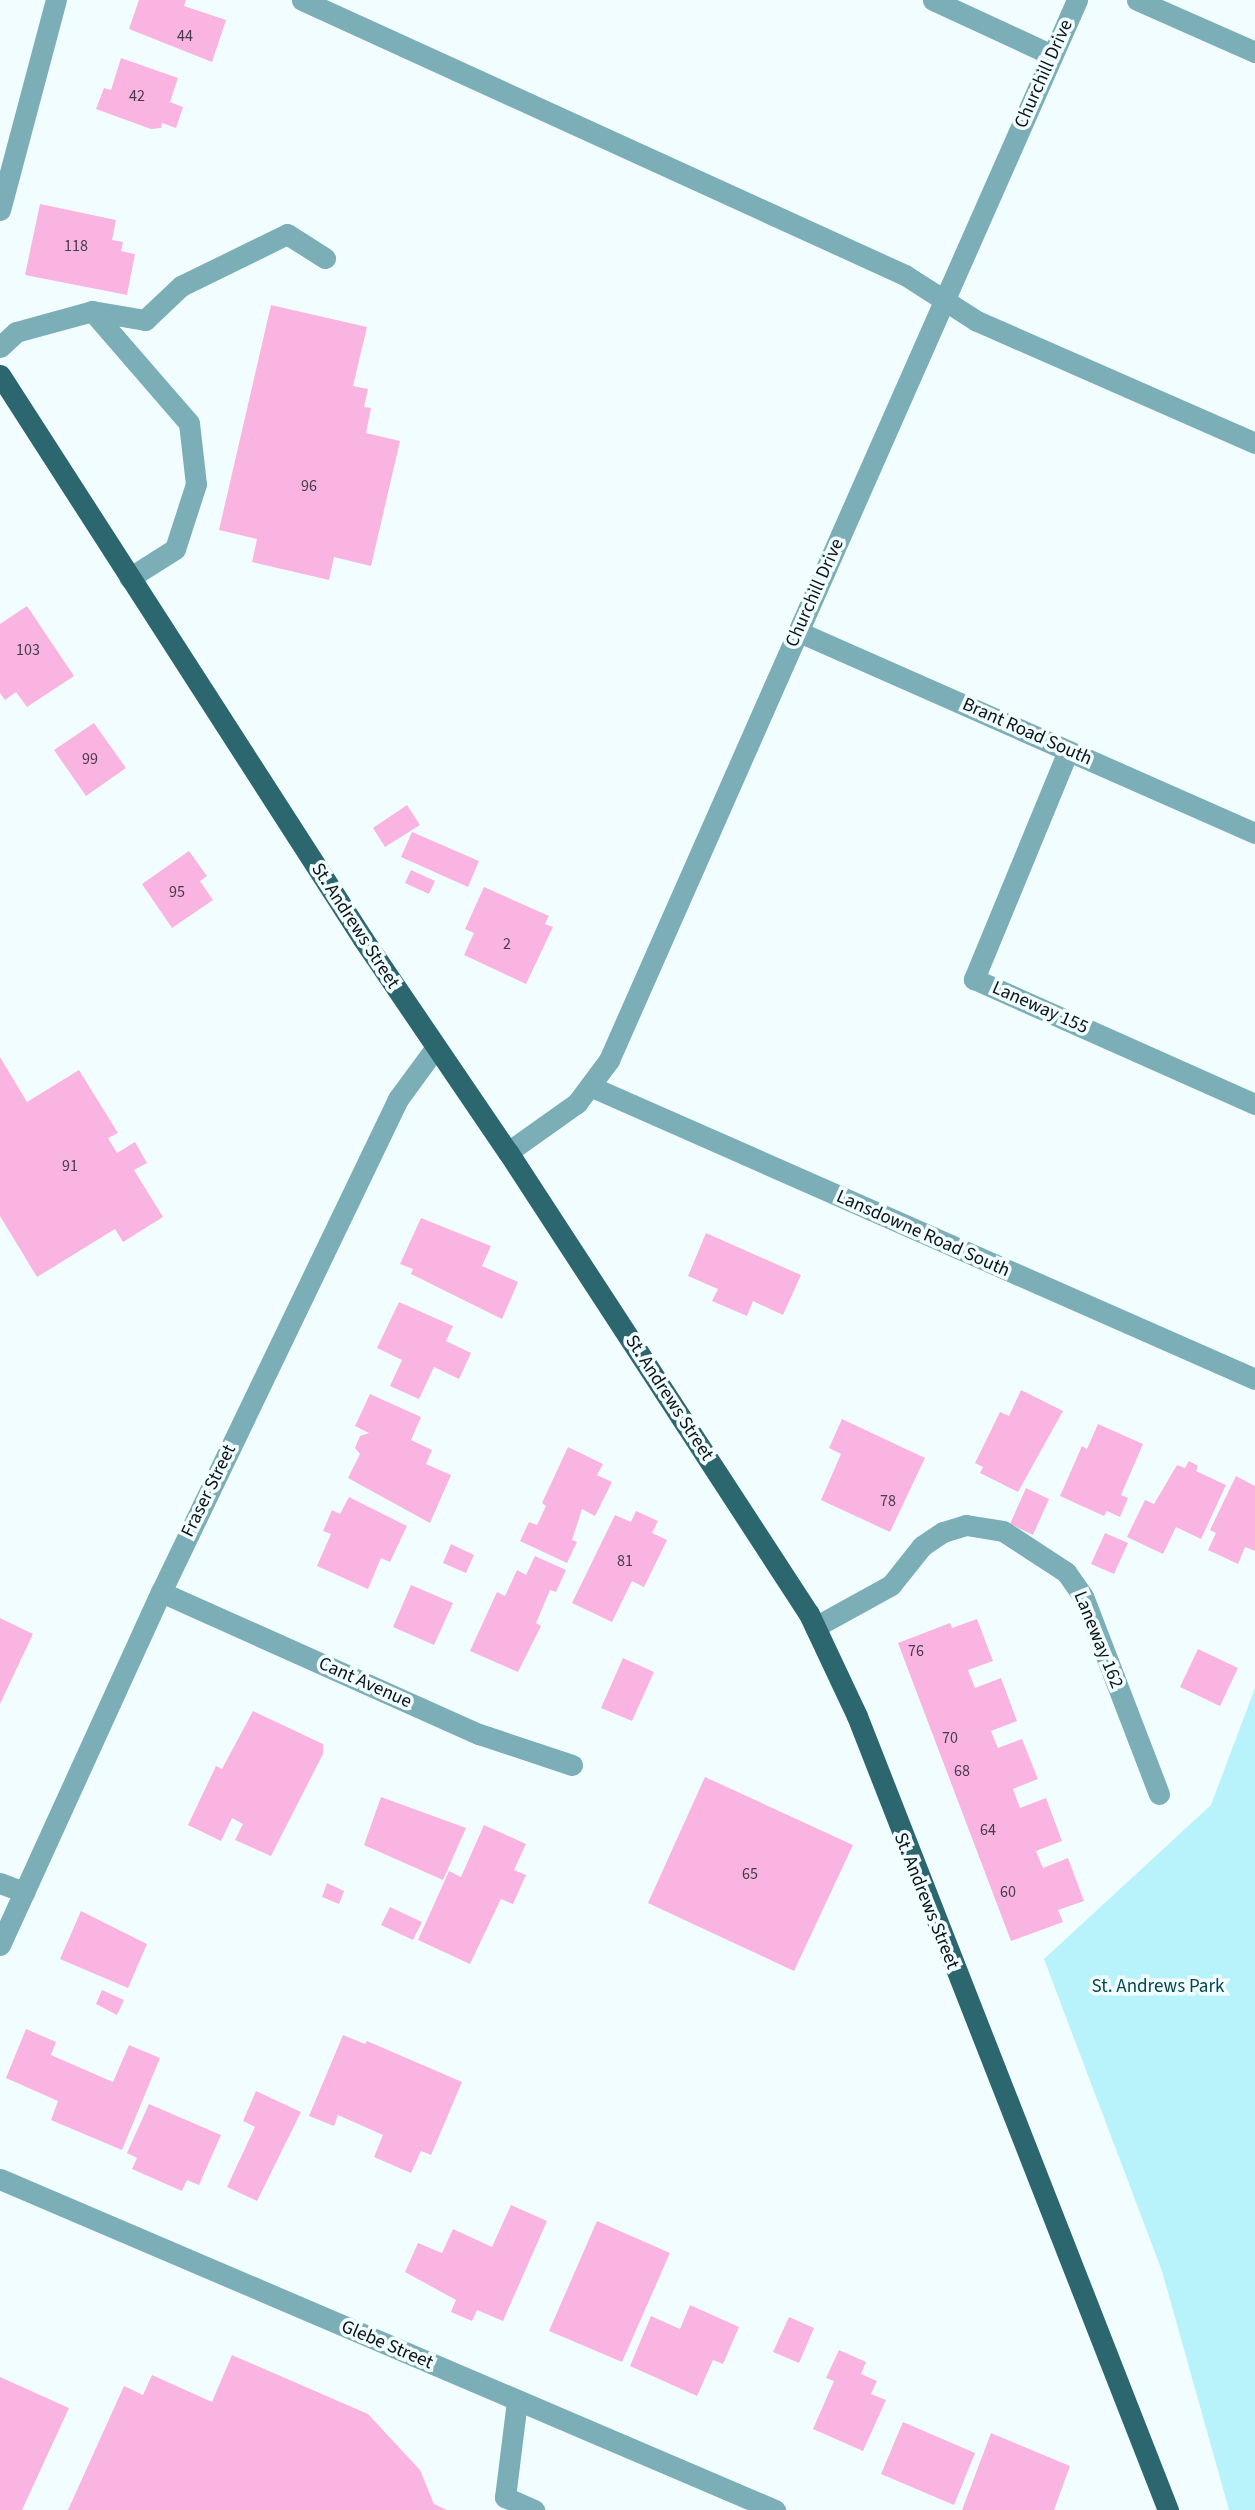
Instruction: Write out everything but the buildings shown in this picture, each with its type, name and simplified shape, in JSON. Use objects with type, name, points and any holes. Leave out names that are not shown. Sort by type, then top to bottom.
[{"type":"main road","name":"St. Andrews Street","points":[[0,375],[129,578],[436,1047],[508,1152],[815,1627],[857,1716],[1168,2510]]},
{"type":"street","points":[[0,210],[55,0]]},
{"type":"street","points":[[302,0],[905,275],[943,302],[1255,443]]},
{"type":"street","points":[[933,0],[1052,55]]},
{"type":"street","name":"Churchill Drive","points":[[508,1152],[577,1103],[592,1087],[609,1060],[1077,0]]},
{"type":"street","points":[[1137,0],[1255,52]]},
{"type":"street","points":[[0,347],[16,332],[92,311],[145,320],[181,286],[287,234],[325,258]]},
{"type":"street","points":[[92,311],[189,423],[196,484],[174,549],[129,578]]},
{"type":"street","name":"Brant Road South","points":[[799,632],[1255,833]]},
{"type":"street","name":"Laneway 155","points":[[1068,751],[974,979],[1255,1104]]},
{"type":"street","name":"Fraser Street","points":[[0,1945],[161,1592],[398,1099],[436,1047]]},
{"type":"street","name":"Lansdowne Road South","points":[[592,1087],[1255,1379]]},
{"type":"street","name":"Laneway 162","points":[[815,1627],[882,1592],[922,1546],[943,1532],[966,1525],[1003,1531],[1066,1572],[1083,1596],[1159,1794]]},
{"type":"street","name":"Cant Avenue","points":[[161,1592],[479,1734],[572,1765]]},
{"type":"street","points":[[0,1883],[24,1892]]},
{"type":"street","name":"Glebe Street","points":[[0,2179],[517,2401],[738,2503],[775,2510]]},
{"type":"street","points":[[517,2401],[505,2497],[534,2510]]},
{"type":"green space","name":"St. Andrews Park","points":[[1255,1688],[1255,2510],[1229,2510],[1162,2271],[1044,1959],[1211,1805]]}]
